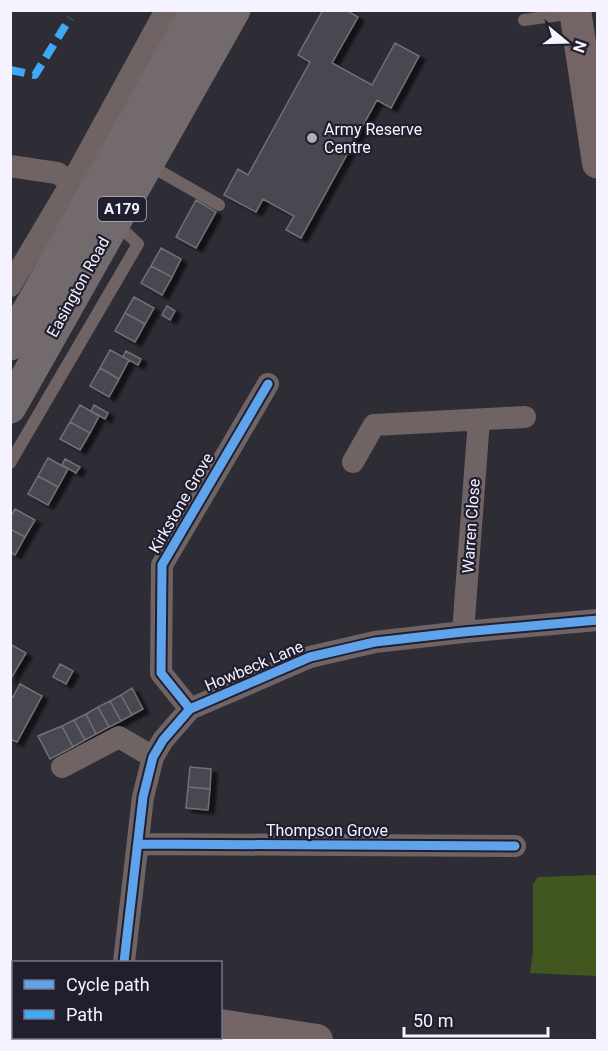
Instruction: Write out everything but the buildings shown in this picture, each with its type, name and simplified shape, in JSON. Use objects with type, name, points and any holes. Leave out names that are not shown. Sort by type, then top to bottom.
[{"type":"highway","name":"Easington Road","points":[[10,344],[197,10]]},
{"type":"highway","name":"Easington Road","points":[[10,407],[234,10]]},
{"type":"highway","points":[[120,147],[148,164]]},
{"type":"street","points":[[10,286],[72,182],[166,10]]},
{"type":"street","points":[[575,12],[597,163]]},
{"type":"street","points":[[10,166],[57,173],[72,182]]},
{"type":"street","name":"Kirkstone Grove","points":[[190,709],[161,673],[162,565],[268,384]]},
{"type":"street","points":[[353,462],[374,425],[525,417]]},
{"type":"street","name":"Warren Close","points":[[463,632],[479,420]]},
{"type":"street","name":"Howbeck Lane","points":[[124,961],[143,797],[153,757],[163,740],[190,709],[310,657],[375,642],[597,620]]},
{"type":"street","points":[[62,767],[119,737],[153,757]]},
{"type":"street","name":"Thompson Grove","points":[[138,844],[515,846]]},
{"type":"street","points":[[232,1031],[316,1041]]},
{"type":"lane","points":[[524,20],[575,12]]},
{"type":"lane","points":[[148,164],[219,205]]},
{"type":"lane","points":[[10,463],[138,244],[115,222]]},
{"type":"green space","points":[[597,875],[597,976],[530,973],[533,952],[533,884],[538,877]]},
{"type":"marked path","points":[[10,70],[35,75],[70,18]]},
{"type":"cycle path","points":[[190,709],[161,673],[162,565],[268,384]]},
{"type":"cycle path","points":[[124,961],[143,797],[153,757],[163,740],[190,709],[310,657],[375,642],[598,620]]},
{"type":"cycle path","points":[[138,844],[515,846]]},
{"type":"place","name":"Army Reserve Centre","points":[[312,138]]}]
